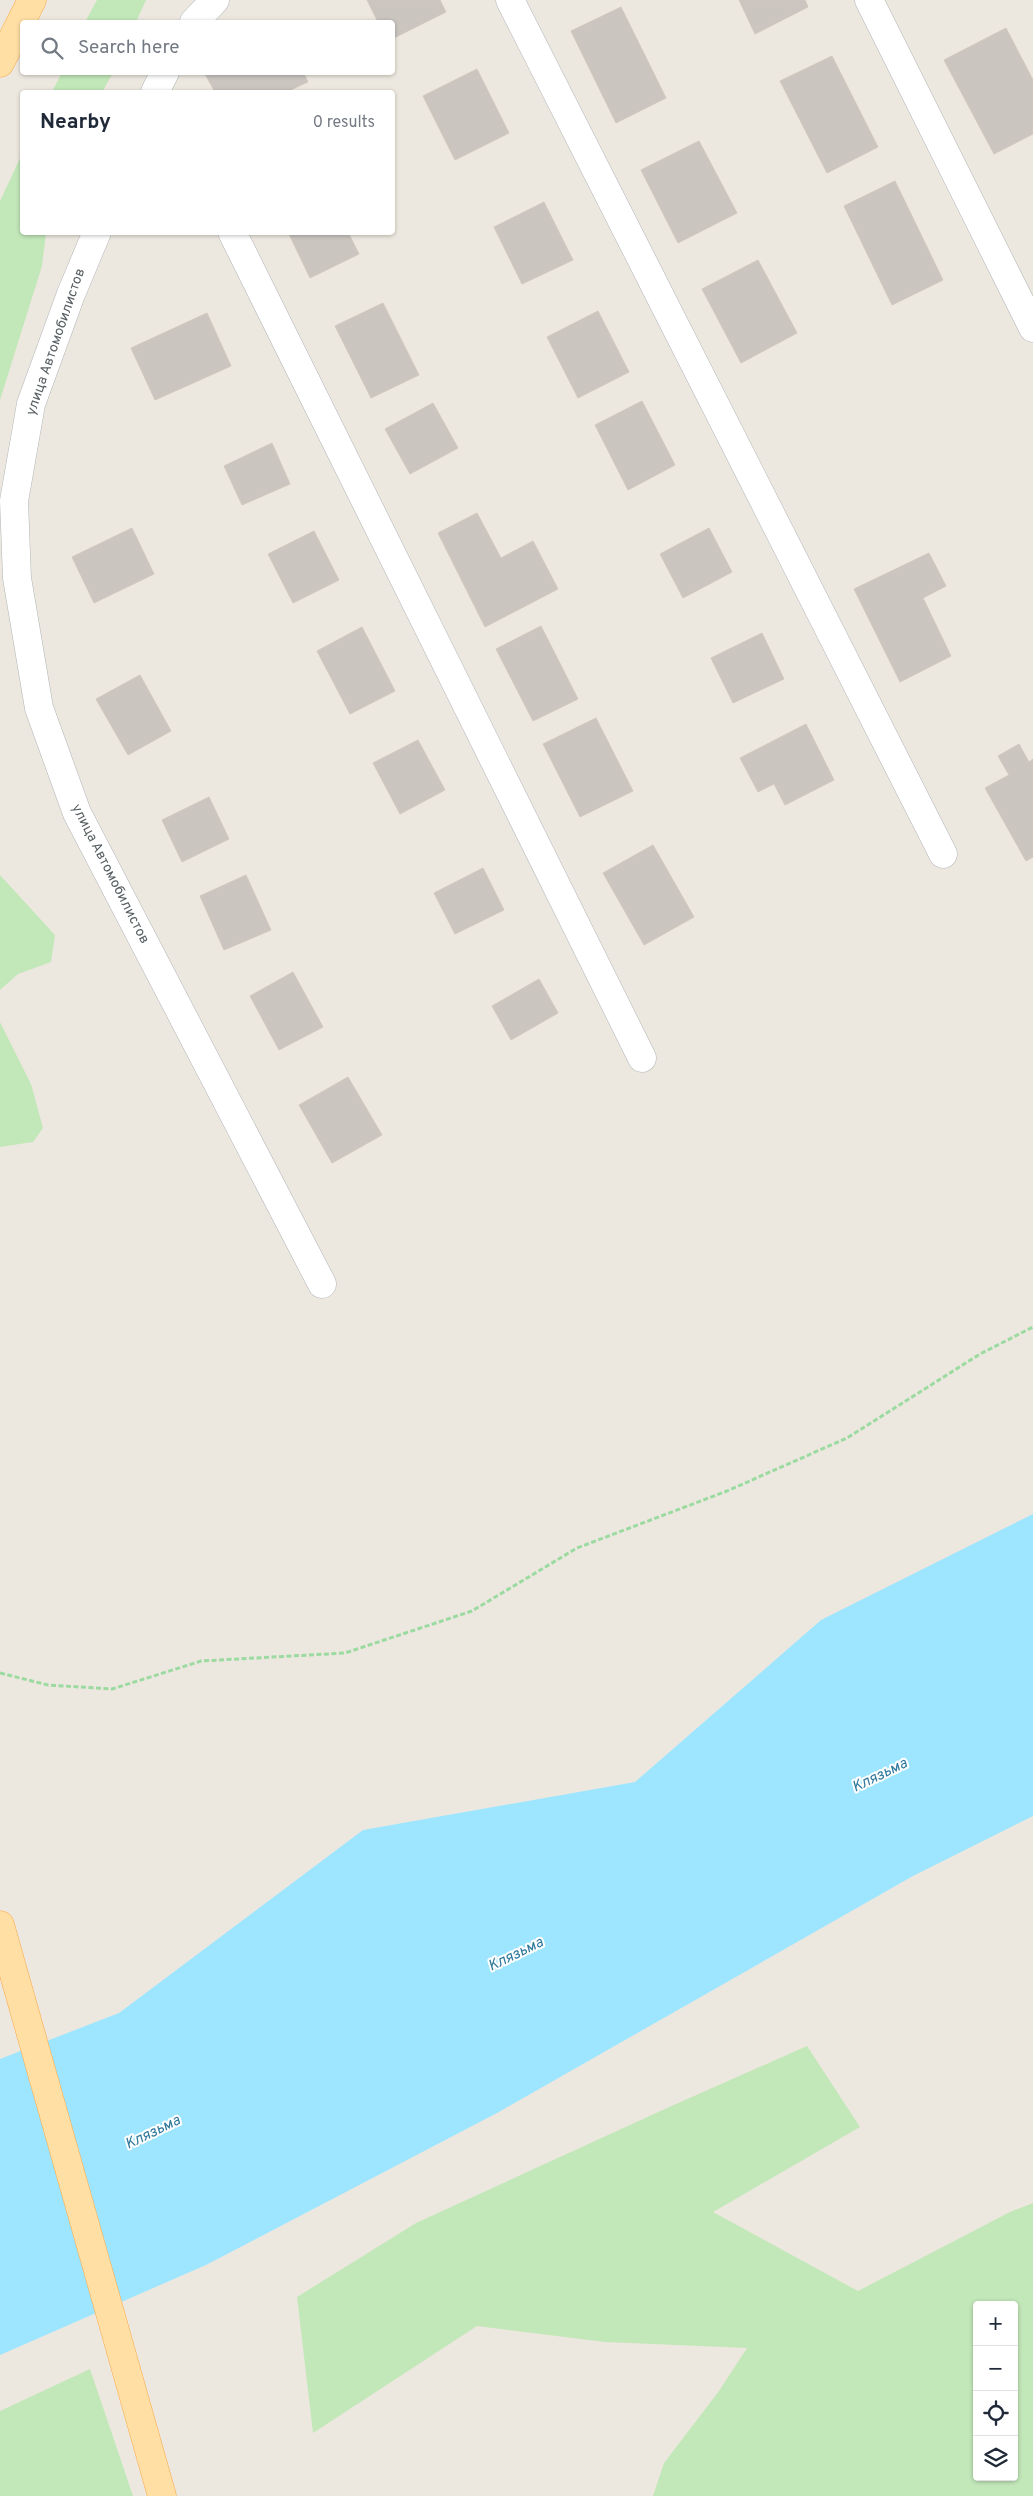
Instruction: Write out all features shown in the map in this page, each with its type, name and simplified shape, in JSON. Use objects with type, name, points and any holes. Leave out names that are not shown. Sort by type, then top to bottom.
[{"type":"main road","points":[[22,20],[32,0]]},
{"type":"main road","points":[[0,63],[20,24]]},
{"type":"main road","points":[[0,1925],[162,2496]]},
{"type":"street","points":[[196,20],[215,0]]},
{"type":"street","points":[[510,0],[943,854]]},
{"type":"street","points":[[869,0],[1033,328]]},
{"type":"street","name":"улица Автомобилистов","points":[[96,235],[71,294],[31,404],[14,501],[16,578],[39,708],[77,813],[322,1284]]},
{"type":"street","points":[[233,235],[642,1058]]},
{"type":"path","points":[[0,1673],[48,1685],[112,1689],[202,1661],[346,1653],[472,1611],[577,1548],[727,1491],[846,1438],[980,1354],[1033,1327]]},
{"type":"green space","points":[[97,0],[146,0],[137,20],[86,20]]},
{"type":"green space","points":[[60,75],[112,75],[103,90],[53,90]]},
{"type":"green space","points":[[20,158],[20,235],[46,235],[42,266],[0,400],[0,201]]},
{"type":"green space","points":[[0,875],[55,935],[51,962],[18,974],[0,990]]},
{"type":"green space","points":[[0,1022],[31,1084],[43,1128],[33,1142],[0,1147]]},
{"type":"green space","points":[[807,2046],[860,2127],[713,2212],[858,2291],[1010,2212],[1033,2203],[1033,2496],[653,2496],[664,2463],[719,2391],[747,2348],[605,2342],[477,2326],[313,2433],[297,2297],[416,2223]]},
{"type":"green space","points":[[90,2369],[133,2496],[0,2496],[0,2411]]},
{"type":"water","name":"Клязьма","points":[[1033,1514],[1033,1816],[913,1876],[497,2113],[206,2265],[0,2355],[0,2059],[119,2013],[363,1830],[635,1782],[821,1620]]},
{"type":"building","points":[[367,0],[440,0],[446,12],[395,38],[395,20],[377,20]]},
{"type":"building","points":[[739,0],[805,0],[808,7],[755,34]]},
{"type":"building","points":[[621,7],[666,98],[616,123],[571,31]]},
{"type":"building","points":[[1006,28],[1033,80],[1033,134],[994,154],[944,60]]},
{"type":"building","points":[[832,56],[878,147],[827,173],[780,81]]},
{"type":"building","points":[[477,69],[509,133],[455,160],[423,96]]},
{"type":"building","points":[[206,75],[304,75],[308,82],[290,90],[214,90]]},
{"type":"building","points":[[699,141],[737,213],[678,243],[641,170]]},
{"type":"building","points":[[895,181],[943,280],[892,305],[844,206]]},
{"type":"building","points":[[544,202],[573,260],[522,284],[494,227]]},
{"type":"building","points":[[289,235],[350,235],[359,254],[310,278]]},
{"type":"building","points":[[758,260],[797,333],[741,363],[702,289]]},
{"type":"building","points":[[383,303],[419,375],[371,398],[335,326]]},
{"type":"building","points":[[598,311],[629,372],[578,398],[547,337]]},
{"type":"building","points":[[207,313],[231,366],[155,400],[131,348]]},
{"type":"building","points":[[642,401],[675,465],[628,490],[595,425]]},
{"type":"building","points":[[433,403],[458,448],[410,474],[385,429]]},
{"type":"building","points":[[272,443],[290,484],[242,505],[224,466]]},
{"type":"building","points":[[477,513],[501,558],[533,541],[558,589],[485,627],[438,533]]},
{"type":"building","points":[[132,528],[154,574],[94,603],[72,557]]},
{"type":"building","points":[[709,528],[732,572],[683,598],[660,554]]},
{"type":"building","points":[[314,531],[339,580],[293,603],[268,554]]},
{"type":"building","points":[[929,553],[946,586],[923,598],[951,656],[900,682],[854,589]]},
{"type":"building","points":[[541,626],[578,699],[533,721],[496,649]]},
{"type":"building","points":[[362,627],[395,691],[350,714],[317,651]]},
{"type":"building","points":[[762,633],[784,679],[733,703],[711,658]]},
{"type":"building","points":[[140,675],[171,731],[128,755],[96,699]]},
{"type":"building","points":[[596,718],[633,791],[580,817],[543,744]]},
{"type":"building","points":[[806,724],[834,780],[785,805],[774,784],[758,792],[740,758]]},
{"type":"building","points":[[418,740],[445,790],[400,814],[373,763]]},
{"type":"building","points":[[1019,744],[1029,762],[1033,759],[1033,857],[1026,861],[985,788],[1009,775],[998,756]]},
{"type":"building","points":[[209,797],[229,839],[182,862],[162,820]]},
{"type":"building","points":[[653,845],[694,917],[644,945],[603,873]]},
{"type":"building","points":[[483,868],[504,910],[455,934],[434,893]]},
{"type":"building","points":[[246,875],[271,930],[224,950],[200,896]]},
{"type":"building","points":[[293,972],[323,1027],[279,1050],[250,996]]},
{"type":"building","points":[[539,979],[558,1013],[511,1040],[492,1006]]},
{"type":"building","points":[[348,1077],[382,1135],[332,1163],[299,1105]]}]
